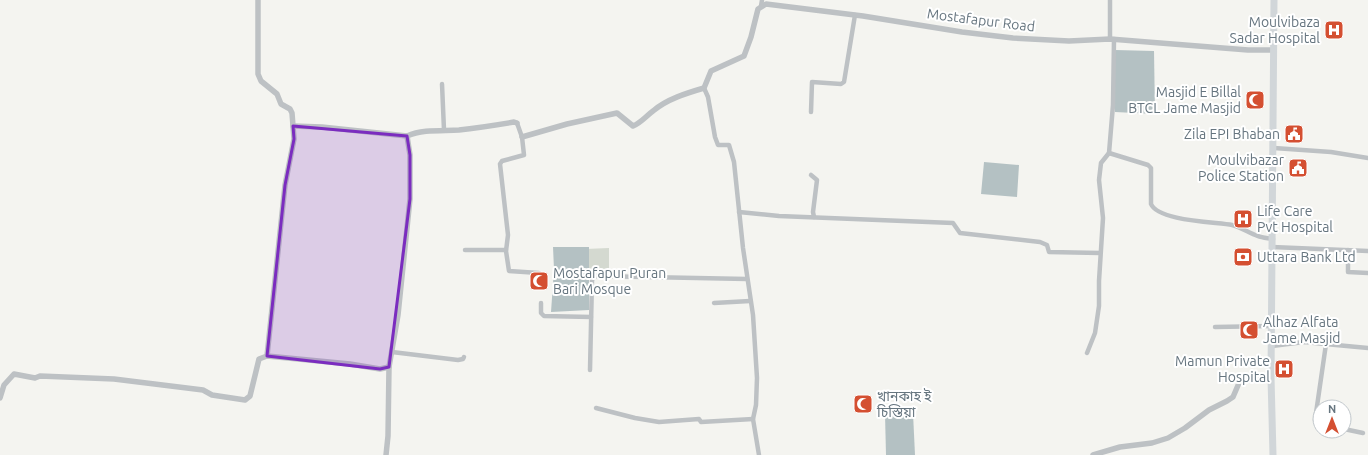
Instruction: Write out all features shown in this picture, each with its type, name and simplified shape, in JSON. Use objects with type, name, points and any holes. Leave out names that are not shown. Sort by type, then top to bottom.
[{"type":"highway","points":[[1273,455],[1272,248],[1274,0]]},
{"type":"street","points":[[258,0],[258,74],[261,81],[277,94],[281,104],[290,108],[292,113],[294,139],[285,185],[268,356]]},
{"type":"street","points":[[1087,353],[1095,333],[1099,306],[1100,253],[1103,218],[1099,180],[1101,163],[1109,153],[1113,105],[1110,0]]},
{"type":"street","name":"Mostafapur Road","points":[[704,88],[711,71],[744,56],[758,10],[762,3],[1013,38],[1069,41],[1112,39],[1242,50],[1274,50]]},
{"type":"street","points":[[811,112],[812,82],[841,84],[844,82],[855,15]]},
{"type":"street","points":[[442,84],[444,130]]},
{"type":"street","points":[[522,137],[567,124],[617,113],[633,126],[640,123],[653,110],[665,103],[704,88],[708,97],[715,137],[718,145],[728,145],[734,162],[747,279],[753,316],[756,366],[756,405],[753,419],[759,455]]},
{"type":"street","points":[[293,126],[322,127],[407,136],[413,133],[458,130],[514,122],[516,123],[522,137],[524,155],[500,162],[508,235],[506,250],[509,271],[539,273],[539,280]]},
{"type":"street","points":[[386,455],[388,436],[389,367],[399,307],[410,199],[410,156],[407,136]]},
{"type":"street","points":[[1274,148],[1331,152],[1368,158]]},
{"type":"street","points":[[1109,153],[1148,165],[1151,168],[1152,204],[1153,208],[1156,210],[1181,219],[1233,225],[1258,236],[1273,239]]},
{"type":"street","points":[[811,175],[817,180],[813,212],[814,217]]},
{"type":"street","points":[[739,212],[953,223],[960,232],[1040,242],[1047,246],[1048,252],[1100,253]]},
{"type":"street","points":[[1272,248],[1368,251]]},
{"type":"street","points":[[465,250],[506,250]]},
{"type":"street","points":[[1348,250],[1348,272],[1368,273]]},
{"type":"street","points":[[590,370],[592,280],[595,276],[747,279]]},
{"type":"street","points":[[714,303],[750,301]]},
{"type":"street","points":[[541,303],[541,313],[544,316],[591,317]]},
{"type":"street","points":[[1215,327],[1272,326]]},
{"type":"street","points":[[1272,346],[1304,342],[1368,348]]},
{"type":"street","points":[[1318,399],[1326,344]]},
{"type":"street","points":[[392,352],[458,360],[464,359],[464,357]]},
{"type":"street","points":[[0,398],[4,385],[14,374],[35,378],[40,376],[114,380],[203,390],[212,395],[245,400],[250,396],[259,359],[268,356],[342,363],[380,370],[389,367]]},
{"type":"street","points":[[1093,455],[1105,453],[1120,447],[1152,443],[1168,438],[1185,428],[1209,410],[1233,397],[1239,383],[1244,380],[1254,378],[1272,378]]},
{"type":"street","points":[[596,408],[635,418],[659,422],[699,419],[701,422],[709,422],[753,419]]},
{"type":"street","points":[[1352,431],[1363,433]]},
{"type":"highlighted area","points":[[293,126],[407,136],[410,155],[410,199],[389,367],[380,369],[267,356],[285,185],[294,139]]},
{"type":"shaded area","points":[[1115,50],[1154,51],[1155,114],[1115,112]]},
{"type":"shaded area","points":[[984,162],[1019,165],[1017,197],[981,194]]},
{"type":"shaded area","points":[[553,247],[589,247],[589,310],[551,312],[554,269]]},
{"type":"shaded area","points":[[609,248],[609,272],[584,272],[585,249]]},
{"type":"shaded area","points":[[913,413],[915,455],[886,455],[885,414]]},
{"type":"place","name":"Moulvibaza Sadar Hospital","points":[[1334,30]]},
{"type":"place","name":"Masjid E Billal BTCL Jame Masjid","points":[[1255,100]]},
{"type":"place","name":"Zila EPI Bhaban","points":[[1294,134]]},
{"type":"place","name":"Moulvibazar Police Station","points":[[1298,168]]},
{"type":"place","name":"Life Care Pvt Hospital","points":[[1243,219]]},
{"type":"place","name":"Uttara Bank Ltd","points":[[1243,257]]},
{"type":"place","name":"Mostafapur Puran Bari Mosque","points":[[539,281]]},
{"type":"place","name":"Alhaz Alfata Jame Masjid","points":[[1249,330]]},
{"type":"place","name":"Mamun Private Hospital","points":[[1284,369]]},
{"type":"place","name":"খানকাহ ই চিস্তিয়া","points":[[863,404]]}]
